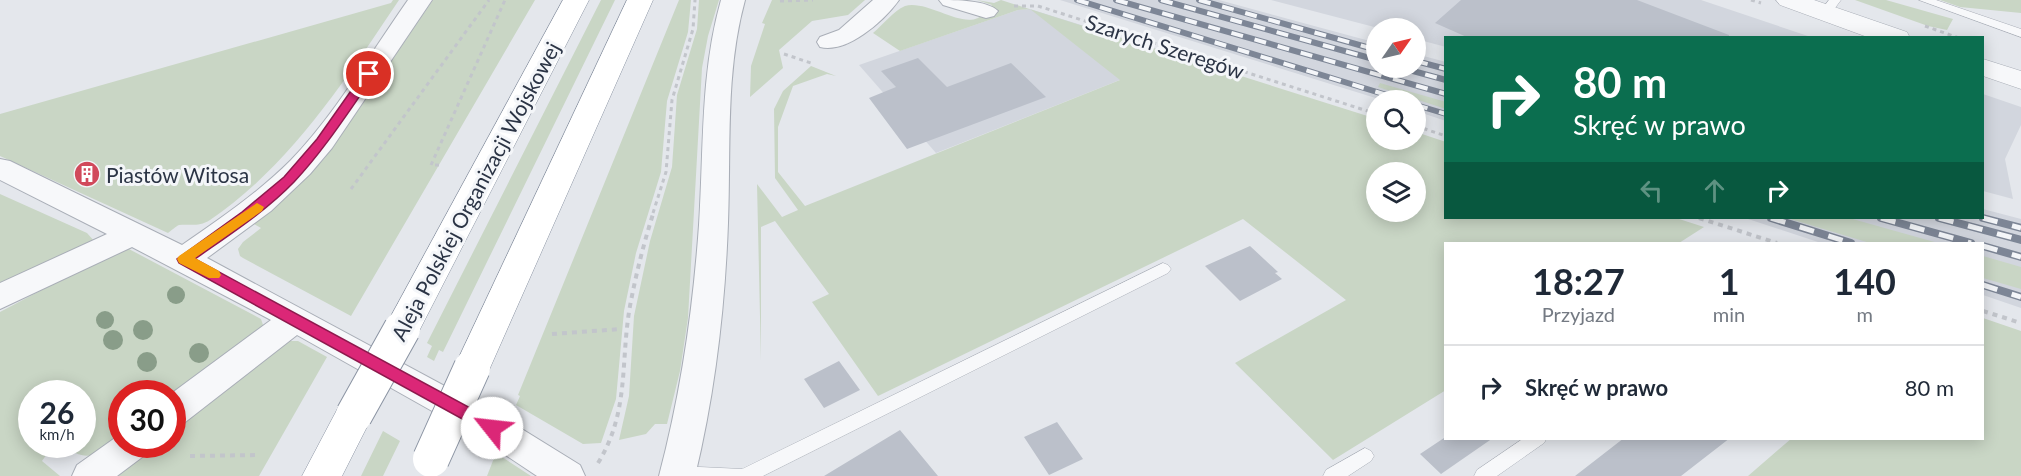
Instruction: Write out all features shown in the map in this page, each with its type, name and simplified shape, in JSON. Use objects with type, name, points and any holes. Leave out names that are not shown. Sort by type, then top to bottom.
[{"type":"highway","name":"Aleja Polskiej Organizacji Wojskowej","points":[[322,476],[576,0]]},
{"type":"highway","points":[[427,468],[640,0]]},
{"type":"street","points":[[184,259],[261,204],[300,167],[322,142],[420,0]]},
{"type":"street","points":[[677,475],[695,402],[705,341],[716,186],[716,91],[722,42],[733,0]]},
{"type":"street","points":[[829,42],[848,35],[887,0]]},
{"type":"street","points":[[951,0],[986,11]]},
{"type":"street","points":[[1789,0],[1830,6],[1893,36]]},
{"type":"street","points":[[1984,67],[2021,80]]},
{"type":"street","points":[[0,168],[133,232],[295,319],[492,428],[567,476]]},
{"type":"street","points":[[0,297],[36,278],[99,252],[133,232]]},
{"type":"street","points":[[186,402],[295,319]]},
{"type":"street","points":[[90,476],[114,458]]},
{"type":"lane","points":[[1925,0],[2021,33]]},
{"type":"lane","points":[[677,475],[743,476],[1163,269]]},
{"type":"lane","points":[[1483,476],[1535,440]]},
{"type":"lane","points":[[1332,476],[1365,456]]},
{"type":"path","points":[[351,189],[489,0]]},
{"type":"path","points":[[439,165],[431,165],[504,0]]},
{"type":"path","points":[[598,463],[608,447],[620,414],[630,307],[646,237],[666,172],[672,100],[693,29],[695,0]]},
{"type":"path","points":[[780,1],[813,0]]},
{"type":"path","name":"Szarych Szeregów","points":[[986,11],[1020,4],[1038,6],[1366,110]]},
{"type":"path","points":[[1426,129],[1444,135]]},
{"type":"path","points":[[1702,219],[1774,242]]},
{"type":"path","points":[[1984,311],[2021,323]]},
{"type":"path","points":[[552,334],[621,329]]},
{"type":"path","points":[[190,456],[260,455]]},
{"type":"shaded area","points":[[1060,0],[1219,0],[1366,40],[1366,78],[1426,78],[1426,57],[1444,61],[1444,120],[1426,114],[1426,90],[1366,90],[1366,95]]},
{"type":"shaded area","points":[[1271,0],[1701,0],[1808,36],[1444,36],[1444,46],[1426,42],[1426,18],[1366,18],[1366,25]]},
{"type":"shaded area","points":[[1030,9],[1180,56],[936,153],[859,65],[1018,10]]},
{"type":"shaded area","points":[[1984,94],[2021,107],[2021,125],[2005,159],[2013,199],[1984,191]]},
{"type":"shaded area","points":[[1984,209],[2021,219],[2021,308],[1984,295],[1984,242],[1818,242],[1748,219],[1984,219]]},
{"type":"green space","points":[[393,0],[399,0],[315,119],[266,174],[239,198],[206,222],[179,225],[168,233],[0,156],[0,114],[391,3]]},
{"type":"green space","points":[[433,0],[535,0],[351,316],[243,258],[238,249],[261,228],[254,224],[289,195],[324,159]]},
{"type":"green space","points":[[601,0],[615,0],[443,352],[439,350],[434,361],[427,357],[432,346],[427,343]]},
{"type":"green space","points":[[679,0],[691,0],[688,32],[667,101],[661,172],[636,253],[624,311],[616,399],[601,443],[583,444],[516,405],[520,396],[518,395]]},
{"type":"green space","points":[[699,0],[719,0],[708,36],[702,68],[688,318],[680,371],[667,424],[655,424],[646,434],[619,440],[629,396],[634,316],[650,241],[672,167],[677,95],[697,29]]},
{"type":"green space","points":[[772,0],[865,0],[848,15],[812,21],[779,50],[783,68],[750,97],[751,66],[765,24],[762,23]]},
{"type":"green space","points":[[977,0],[994,3],[1001,0],[1030,9],[1018,10],[900,51],[873,33],[905,6],[914,5],[970,20],[980,17],[992,5]]},
{"type":"green space","points":[[1855,0],[1886,0],[1953,19],[1947,30],[1928,26]]},
{"type":"green space","points":[[1940,0],[2021,0],[2021,13],[1960,7]]},
{"type":"green space","points":[[1030,9],[1366,116],[1366,150],[1426,150],[1426,135],[1444,141],[1444,219],[1679,219],[1704,227],[1681,242],[1444,242],[1444,391],[1333,460],[1235,363],[1346,300],[1243,219],[878,396],[812,302],[829,294],[775,221],[761,227],[761,361],[757,184],[782,217],[798,210],[775,178],[774,109],[783,91],[811,66],[836,76],[827,74],[793,86],[778,127],[778,172],[805,206],[1120,80]]},
{"type":"green space","points":[[1380,83],[1404,90],[1387,90],[1378,87]]},
{"type":"green space","points":[[1426,96],[1444,101],[1444,108],[1426,103]]},
{"type":"green space","points":[[0,194],[87,233],[95,242],[0,284]]},
{"type":"green space","points":[[1790,219],[1853,219],[1934,242],[1867,242]]},
{"type":"green space","points":[[127,248],[261,319],[262,328],[186,383],[186,380],[108,380],[108,446],[96,453],[96,380],[18,380],[18,458],[44,458],[42,461],[60,476],[0,476],[0,312],[106,256]]},
{"type":"green space","points":[[1984,256],[2021,267],[2021,289],[1984,278]]},
{"type":"green space","points":[[1984,318],[2021,331],[2021,476],[1748,476],[1790,440],[1984,440]]},
{"type":"green space","points":[[288,341],[298,341],[327,357],[259,476],[116,476],[136,458],[186,458],[186,417]]},
{"type":"green space","points":[[383,431],[400,441],[383,476],[361,476]]},
{"type":"green space","points":[[496,453],[531,476],[487,476]]},
{"type":"building","points":[[1461,0],[1637,0],[1729,36],[1464,36],[1435,23]]},
{"type":"building","points":[[918,58],[947,87],[1011,63],[1046,97],[907,149],[869,98],[896,87],[881,71]]},
{"type":"building","points":[[1250,246],[1278,272],[1275,273],[1282,279],[1240,301],[1205,266]]},
{"type":"building","points":[[839,361],[860,390],[824,408],[804,379]]},
{"type":"building","points":[[1057,422],[1083,459],[1049,475],[1024,437]]},
{"type":"building","points":[[900,430],[938,476],[824,476]]},
{"type":"building","points":[[1444,438],[1444,440],[1490,440],[1441,474],[1420,454]]},
{"type":"building","points":[[1621,440],[1727,440],[1681,476],[1575,476]]},
{"type":"railway","points":[[1077,0],[1370,90]]},
{"type":"railway","points":[[1116,0],[1444,93]]},
{"type":"railway","points":[[1161,0],[1366,57]]},
{"type":"railway","points":[[1199,0],[1366,47]]},
{"type":"railway","points":[[1426,64],[1444,68]]},
{"type":"railway","points":[[1426,75],[1444,79]]},
{"type":"railway","points":[[1426,108],[1444,113]]},
{"type":"railway","points":[[1984,218],[2021,228]]},
{"type":"railway","points":[[1774,219],[1848,242]]},
{"type":"railway","points":[[1885,219],[1967,242]]},
{"type":"railway","points":[[1943,219],[2021,240]]},
{"type":"railway","points":[[1984,246],[2021,257]]},
{"type":"railway","points":[[1984,285],[2021,297]]},
{"type":"slow traffic","points":[[214,275],[184,259],[257,207]]},
{"type":"place","name":"Piastów Witosa","points":[[87,174]]},
{"type":"route","points":[[369,74],[322,142],[288,180],[261,204],[184,259],[492,428]]}]
